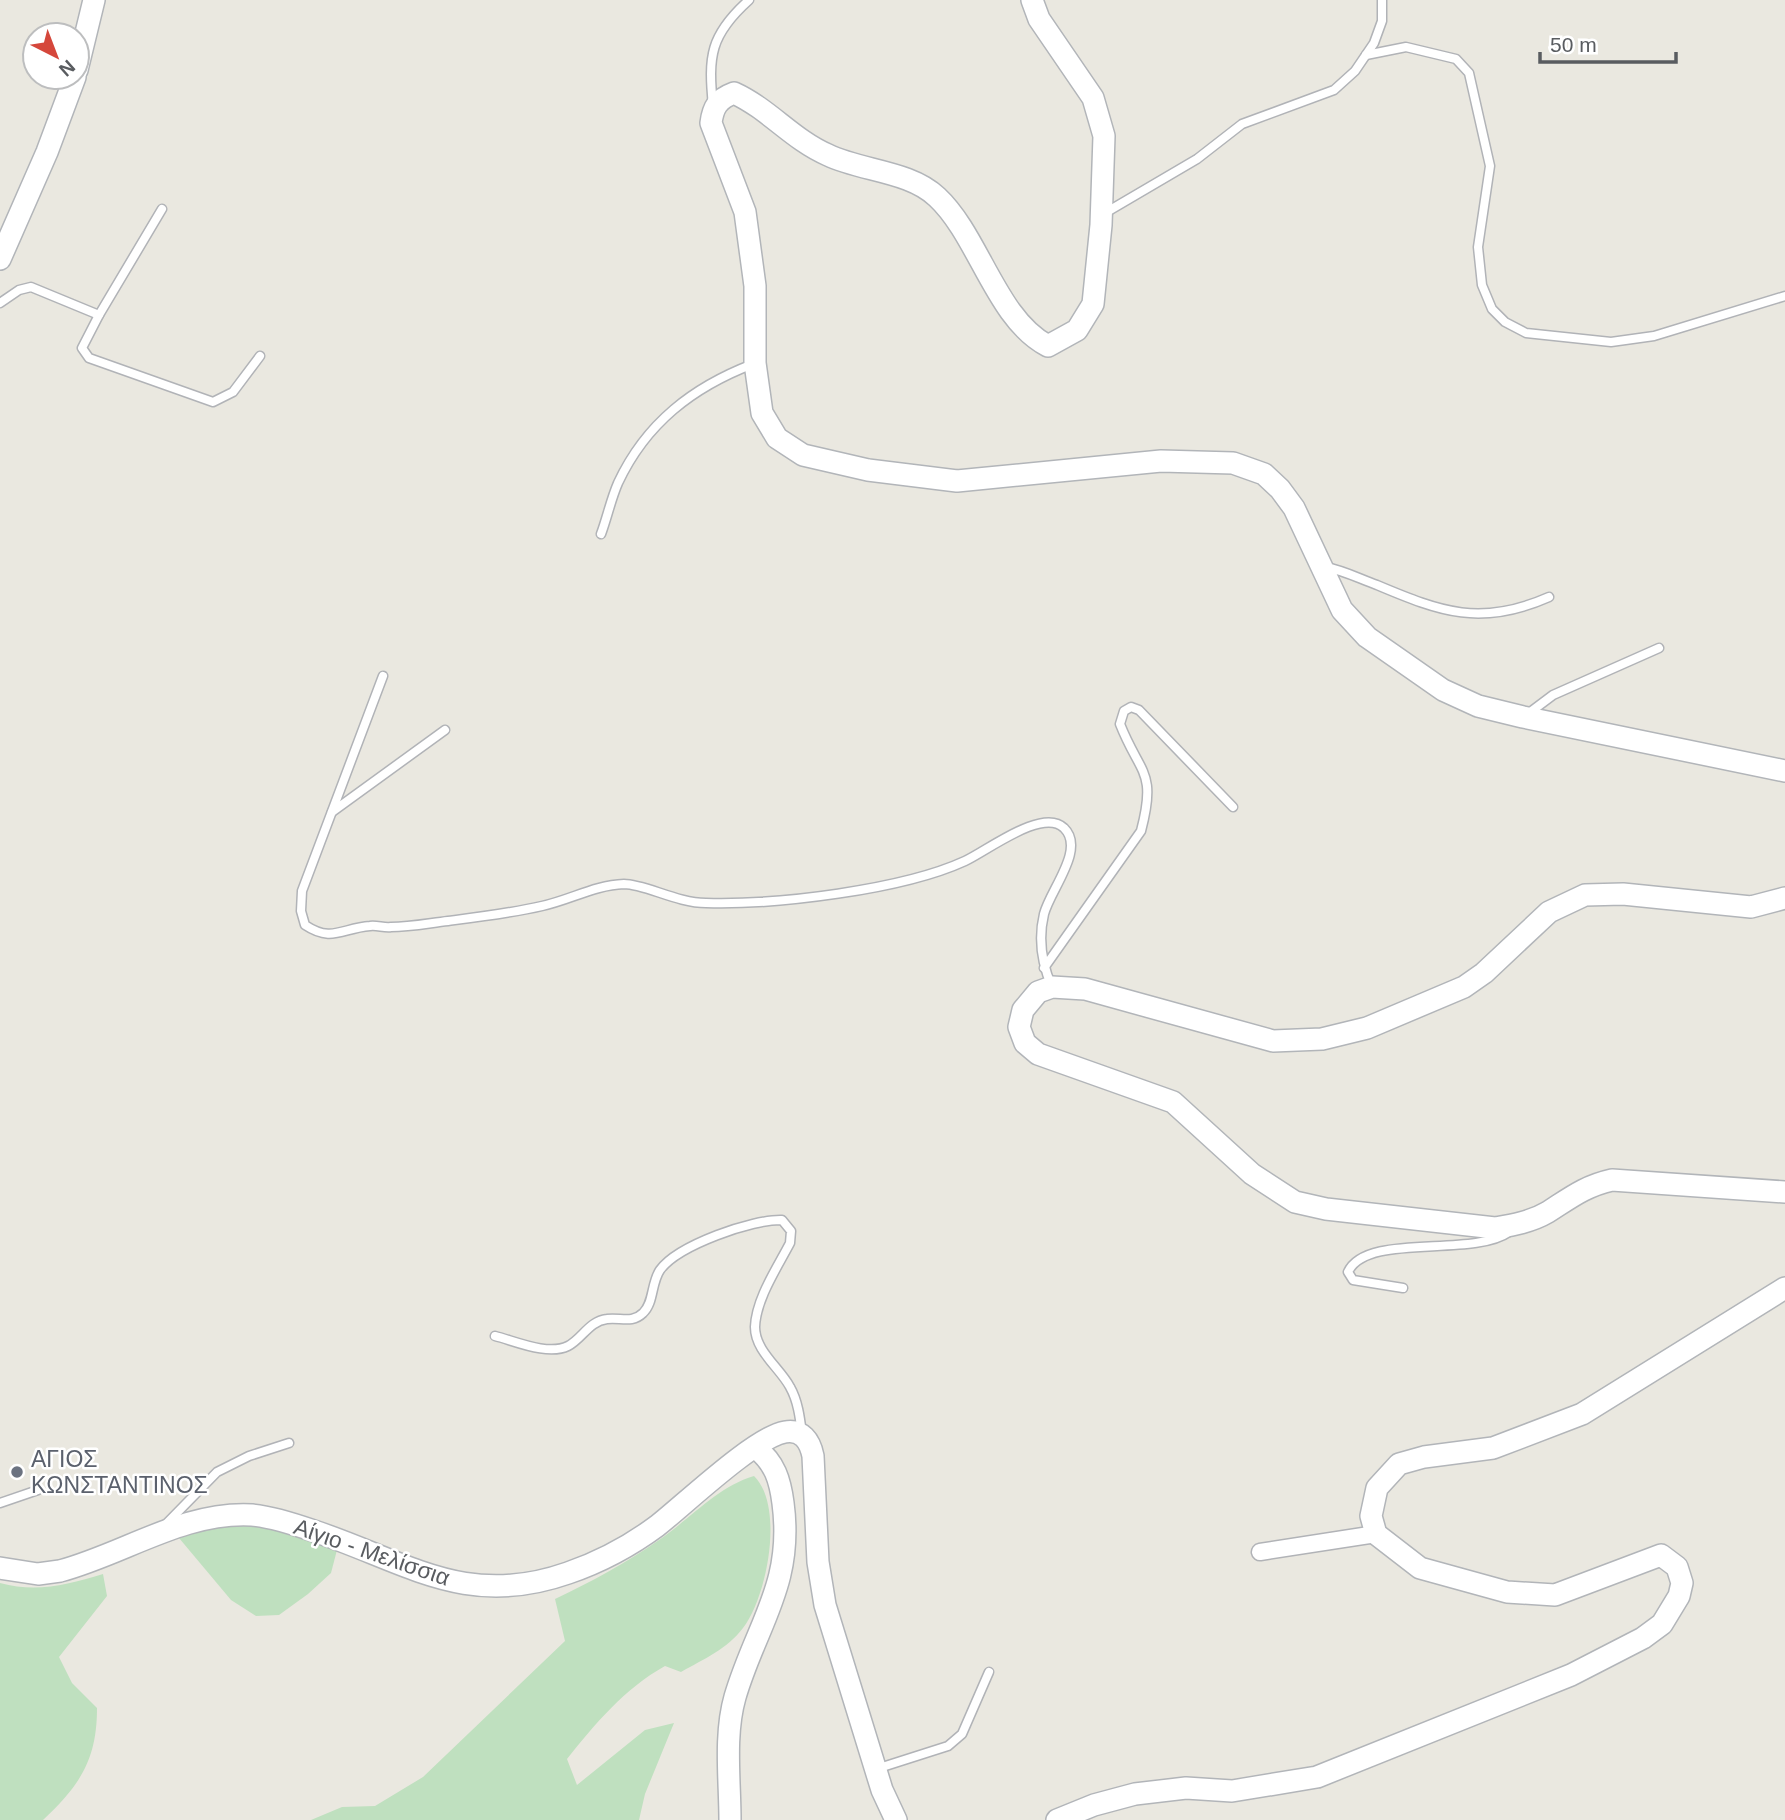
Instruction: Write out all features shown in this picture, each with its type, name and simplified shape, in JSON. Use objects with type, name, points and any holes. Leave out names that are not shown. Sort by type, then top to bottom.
[{"type":"main road","points":[[89,21],[94,0]]},
{"type":"main road","points":[[1032,0],[1039,19],[1093,98],[1104,136],[1102,215],[1093,304],[1077,330],[1048,346],[1033,338],[1005,301],[953,217],[926,187],[830,157],[802,142],[747,99],[734,93],[724,97],[713,108],[711,123],[745,212],[755,286],[755,363],[762,413],[777,438],[803,455],[868,470],[957,481],[1161,461],[1233,463],[1264,474],[1280,489],[1294,508],[1342,610],[1367,637],[1443,690],[1478,706],[1523,717],[1785,771]]},
{"type":"main road","points":[[0,259],[47,152],[70,91]]},
{"type":"main road","points":[[1785,898],[1751,907],[1623,894],[1576,897],[1549,912],[1483,973],[1455,992],[1367,1028],[1322,1039],[1273,1041],[1048,977],[1023,1010],[1019,1027],[1025,1043],[1038,1054],[1173,1102],[1252,1174],[1294,1202],[1326,1209],[1494,1228],[1520,1224],[1547,1212],[1590,1185],[1612,1180],[1785,1192]]},
{"type":"main road","points":[[1057,1820],[1094,1805],[1135,1794],[1186,1788],[1232,1791],[1270,1787],[1317,1777],[1496,1707],[1571,1675],[1643,1638],[1662,1624],[1679,1596],[1682,1583],[1677,1567],[1661,1555],[1555,1595],[1507,1592],[1420,1568],[1376,1534],[1371,1516],[1377,1488],[1399,1464],[1423,1457],[1493,1448],[1582,1414],[1785,1288]]},
{"type":"main road","name":"Αίγιο - Μελίσσια","points":[[0,1568],[38,1574],[60,1571],[215,1516],[267,1517],[336,1538],[440,1580],[477,1586],[519,1586],[567,1573],[608,1556],[657,1526],[719,1474],[778,1434],[788,1431],[803,1435]]},
{"type":"main road","points":[[803,1435],[813,1456],[818,1562],[825,1605],[876,1770],[896,1820]]},
{"type":"main road","points":[[730,1820],[732,1709],[772,1604],[786,1543],[780,1482],[771,1462],[756,1448]]},
{"type":"street","points":[[1260,1552],[1376,1534]]},
{"type":"lane","points":[[713,108],[709,65],[714,42],[732,16],[750,0]]},
{"type":"lane","points":[[1102,215],[1197,159],[1242,124],[1334,90],[1355,71],[1366,55],[1382,21],[1382,0]]},
{"type":"lane","points":[[1366,55],[1406,47],[1456,59],[1469,73],[1490,166],[1478,247],[1482,285],[1492,309],[1505,322],[1526,333],[1611,342],[1654,336],[1785,296]]},
{"type":"lane","points":[[162,209],[82,348],[89,358],[213,402],[233,392],[260,356]]},
{"type":"lane","points":[[0,303],[19,290],[31,287],[99,315]]},
{"type":"lane","points":[[601,534],[618,482],[675,405],[714,379],[755,363]]},
{"type":"lane","points":[[1319,566],[1336,569],[1410,599],[1465,615],[1497,614],[1549,597]]},
{"type":"lane","points":[[1523,717],[1553,695],[1659,648]]},
{"type":"lane","points":[[383,676],[302,891],[301,911],[305,925],[319,934],[339,934],[369,926],[390,928],[460,920],[543,906],[607,886],[628,884],[674,900],[706,903],[790,898],[905,883],[964,862],[1029,826],[1048,820],[1061,824],[1071,835],[1072,848],[1045,914],[1041,942],[1048,977]]},
{"type":"lane","points":[[1048,977],[1142,831],[1148,805],[1147,775],[1120,724],[1124,711],[1131,707],[1139,710],[1233,807]]},
{"type":"lane","points":[[332,812],[445,730]]},
{"type":"lane","points":[[495,1336],[550,1350],[568,1346],[590,1326],[607,1319],[628,1321],[643,1313],[651,1300],[652,1282],[663,1266],[682,1253],[764,1219],[782,1220],[792,1231],[790,1243],[758,1312],[755,1329],[759,1345],[790,1386],[797,1403],[803,1435]]},
{"type":"lane","points":[[1402,1288],[1353,1280],[1348,1272],[1353,1264],[1368,1256],[1396,1248],[1486,1244],[1520,1224]]},
{"type":"lane","points":[[155,1536],[217,1472],[249,1456],[289,1443]]},
{"type":"lane","points":[[0,1503],[38,1490]]},
{"type":"lane","points":[[876,1770],[948,1746],[962,1734],[989,1672]]},
{"type":"green space","points":[[754,1476],[763,1490],[769,1508],[769,1552],[759,1595],[743,1628],[722,1648],[681,1672],[665,1666],[636,1685],[600,1720],[567,1759],[577,1785],[645,1730],[674,1723],[645,1794],[639,1820],[311,1820],[342,1807],[375,1806],[423,1777],[565,1641],[555,1599],[634,1557],[716,1496]]},
{"type":"green space","points":[[228,1521],[288,1532],[337,1550],[331,1573],[279,1615],[256,1616],[231,1600],[179,1538],[198,1527]]},
{"type":"green space","points":[[103,1574],[107,1596],[59,1657],[72,1683],[97,1708],[90,1757],[76,1783],[43,1820],[0,1820],[0,1583],[26,1587],[52,1586]]},
{"type":"place","name":"ΑΓΙΟΣ ΚΩΝΣΤΑΝΤΙΝΟΣ","points":[[17,1472]]}]
